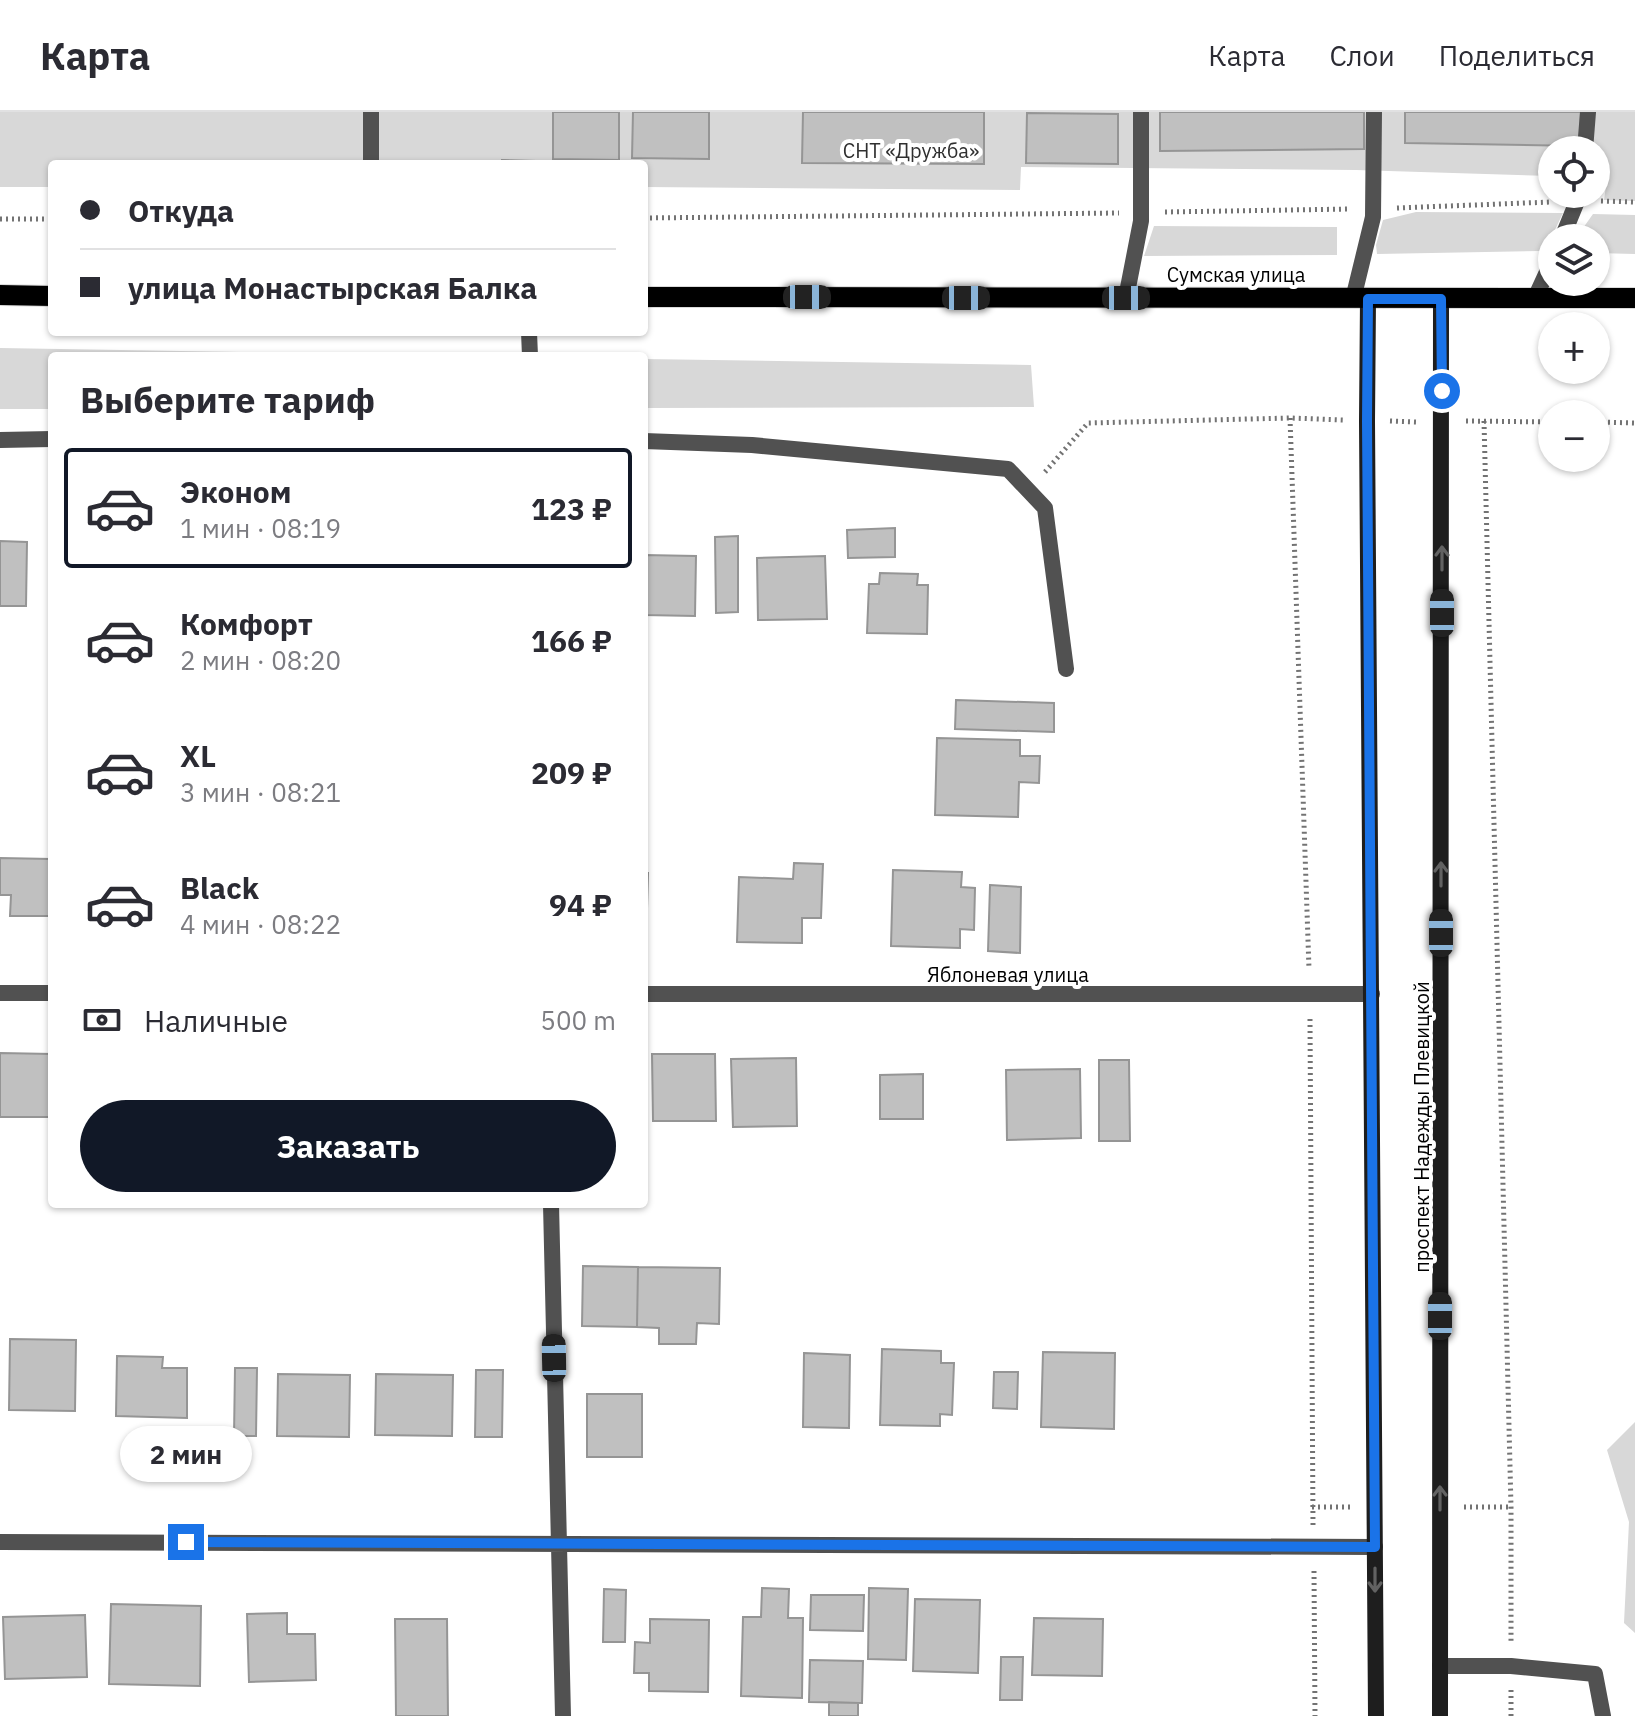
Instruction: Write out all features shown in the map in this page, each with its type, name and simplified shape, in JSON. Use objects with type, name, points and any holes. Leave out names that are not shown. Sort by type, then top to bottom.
[{"type":"main road","points":[[0,295],[48,296]]},
{"type":"main road","name":"Сумская улица","points":[[648,297],[1635,298]]},
{"type":"main road","points":[[1361,299],[1367,437],[1376,1716]]},
{"type":"main road","name":"проспект Надежды Плевицкой","points":[[1440,1716],[1441,299]]},
{"type":"street","points":[[371,112],[371,160]]},
{"type":"street","points":[[1126,298],[1141,221],[1141,112]]},
{"type":"street","points":[[1361,299],[1373,217],[1374,112]]},
{"type":"street","points":[[1586,136],[1588,115]]},
{"type":"street","points":[[1535,298],[1538,291]]},
{"type":"street","points":[[0,440],[48,439]]},
{"type":"street","points":[[648,441],[752,445],[1008,469],[1045,508],[1066,669]]},
{"type":"street","points":[[0,993],[48,993]]},
{"type":"street","name":"Яблоневая улица","points":[[648,994],[1372,994]]},
{"type":"street","points":[[551,1208],[563,1716]]},
{"type":"street","points":[[0,1542],[1375,1547]]},
{"type":"street","points":[[1440,1666],[1511,1666],[1595,1674],[1603,1716]]},
{"type":"path","points":[[0,219],[48,219]]},
{"type":"path","points":[[1008,469],[1047,472],[1088,423],[1290,418],[1310,994],[1315,1716]]},
{"type":"path","points":[[1511,1716],[1511,1507],[1484,421],[1538,422]]},
{"type":"path","points":[[1610,422],[1635,423]]},
{"type":"green space","name":"СНТ «Дружба»","points":[[0,112],[1635,112],[1635,201],[1610,200],[1610,136],[1538,136],[1538,176],[1356,170],[1021,167],[1020,190],[648,187],[648,160],[48,160],[48,187],[0,187]]},
{"type":"green space","points":[[1416,212],[1563,213],[1558,224],[1538,224],[1538,251],[1377,254],[1376,245],[1383,220]]},
{"type":"green space","points":[[1593,214],[1635,215],[1635,254],[1610,253],[1610,224],[1586,224]]},
{"type":"green space","points":[[1154,226],[1337,227],[1337,255],[1144,256]]},
{"type":"green space","points":[[0,348],[246,352],[48,352],[48,409],[0,409]]},
{"type":"green space","points":[[648,359],[1031,365],[1034,407],[648,408]]},
{"type":"green space","points":[[1635,1422],[1635,1633],[1624,1623],[1629,1522],[1607,1450]]},
{"type":"building","points":[[553,112],[619,112],[619,160],[553,159]]},
{"type":"building","points":[[633,112],[709,112],[709,159],[632,158]]},
{"type":"building","points":[[803,112],[984,112],[984,164],[802,163]]},
{"type":"building","points":[[1160,112],[1364,112],[1364,149],[1160,151]]},
{"type":"building","points":[[1405,112],[1581,112],[1580,136],[1538,136],[1538,145],[1405,143]]},
{"type":"building","points":[[1027,113],[1118,114],[1118,164],[1026,163]]},
{"type":"building","points":[[895,528],[895,557],[848,558],[847,530]]},
{"type":"building","points":[[738,536],[738,612],[716,613],[715,537]]},
{"type":"building","points":[[0,541],[27,542],[26,606],[0,606]]},
{"type":"building","points":[[648,555],[696,556],[695,616],[648,615]]},
{"type":"building","points":[[825,556],[827,619],[758,620],[757,558]]},
{"type":"building","points":[[880,573],[918,574],[917,585],[928,585],[927,634],[867,633],[869,584],[879,584]]},
{"type":"building","points":[[956,700],[1054,703],[1054,732],[955,729]]},
{"type":"building","points":[[937,738],[1020,740],[1020,756],[1040,756],[1039,783],[1019,782],[1018,817],[935,815]]},
{"type":"building","points":[[0,858],[48,859],[48,916],[10,916],[11,895],[0,895]]},
{"type":"building","points":[[794,863],[823,864],[821,918],[802,918],[802,943],[737,942],[739,877],[793,879]]},
{"type":"building","points":[[893,870],[962,872],[961,887],[975,888],[974,930],[960,929],[960,948],[891,946]]},
{"type":"building","points":[[990,885],[1021,887],[1020,953],[988,951]]},
{"type":"building","points":[[0,1053],[48,1054],[48,1117],[0,1117]]},
{"type":"building","points":[[652,1054],[715,1054],[716,1121],[653,1121]]},
{"type":"building","points":[[796,1058],[797,1126],[733,1127],[731,1059]]},
{"type":"building","points":[[1099,1060],[1129,1060],[1130,1141],[1099,1141]]},
{"type":"building","points":[[1080,1069],[1081,1138],[1007,1140],[1006,1070]]},
{"type":"building","points":[[923,1074],[923,1119],[880,1119],[880,1075]]},
{"type":"building","points":[[583,1266],[638,1267],[637,1327],[582,1326]]},
{"type":"building","points":[[638,1267],[720,1268],[719,1324],[697,1323],[696,1344],[659,1344],[659,1328],[637,1327]]},
{"type":"building","points":[[10,1339],[76,1340],[75,1411],[9,1410]]},
{"type":"building","points":[[882,1349],[941,1351],[941,1363],[954,1363],[952,1415],[940,1414],[940,1426],[880,1425]]},
{"type":"building","points":[[1043,1352],[1115,1353],[1114,1429],[1041,1427]]},
{"type":"building","points":[[804,1353],[850,1355],[849,1428],[803,1427]]},
{"type":"building","points":[[117,1356],[163,1357],[162,1368],[187,1368],[187,1418],[116,1416]]},
{"type":"building","points":[[235,1368],[257,1368],[256,1436],[234,1436]]},
{"type":"building","points":[[476,1370],[503,1370],[502,1437],[475,1437]]},
{"type":"building","points":[[994,1372],[1018,1372],[1017,1409],[993,1408]]},
{"type":"building","points":[[278,1374],[350,1375],[349,1437],[277,1436]]},
{"type":"building","points":[[376,1374],[453,1375],[452,1436],[375,1435]]},
{"type":"building","points":[[587,1394],[642,1394],[642,1457],[587,1457]]},
{"type":"building","points":[[762,1588],[789,1589],[788,1618],[803,1618],[802,1698],[741,1696],[743,1617],[761,1617]]},
{"type":"building","points":[[869,1588],[908,1589],[906,1660],[868,1659]]},
{"type":"building","points":[[604,1589],[626,1590],[625,1642],[603,1642]]},
{"type":"building","points":[[811,1595],[864,1595],[863,1631],[810,1630]]},
{"type":"building","points":[[915,1599],[980,1600],[978,1673],[913,1671]]},
{"type":"building","points":[[111,1604],[201,1606],[200,1686],[109,1684]]},
{"type":"building","points":[[287,1613],[287,1634],[315,1634],[316,1680],[249,1682],[247,1614]]},
{"type":"building","points":[[85,1615],[87,1677],[5,1679],[3,1617]]},
{"type":"building","points":[[1034,1618],[1103,1619],[1102,1676],[1032,1675]]},
{"type":"building","points":[[395,1619],[447,1619],[448,1716],[396,1716]]},
{"type":"building","points":[[650,1619],[709,1620],[708,1692],[649,1691],[649,1673],[634,1673],[635,1642],[650,1643]]},
{"type":"building","points":[[1001,1657],[1023,1657],[1022,1700],[1000,1700]]},
{"type":"building","points":[[810,1660],[863,1661],[862,1703],[809,1702]]},
{"type":"building","points":[[829,1702],[858,1703],[858,1716],[829,1716]]},
{"type":"route","points":[[186,1542],[1375,1547],[1368,299],[1441,299],[1442,391]]}]
